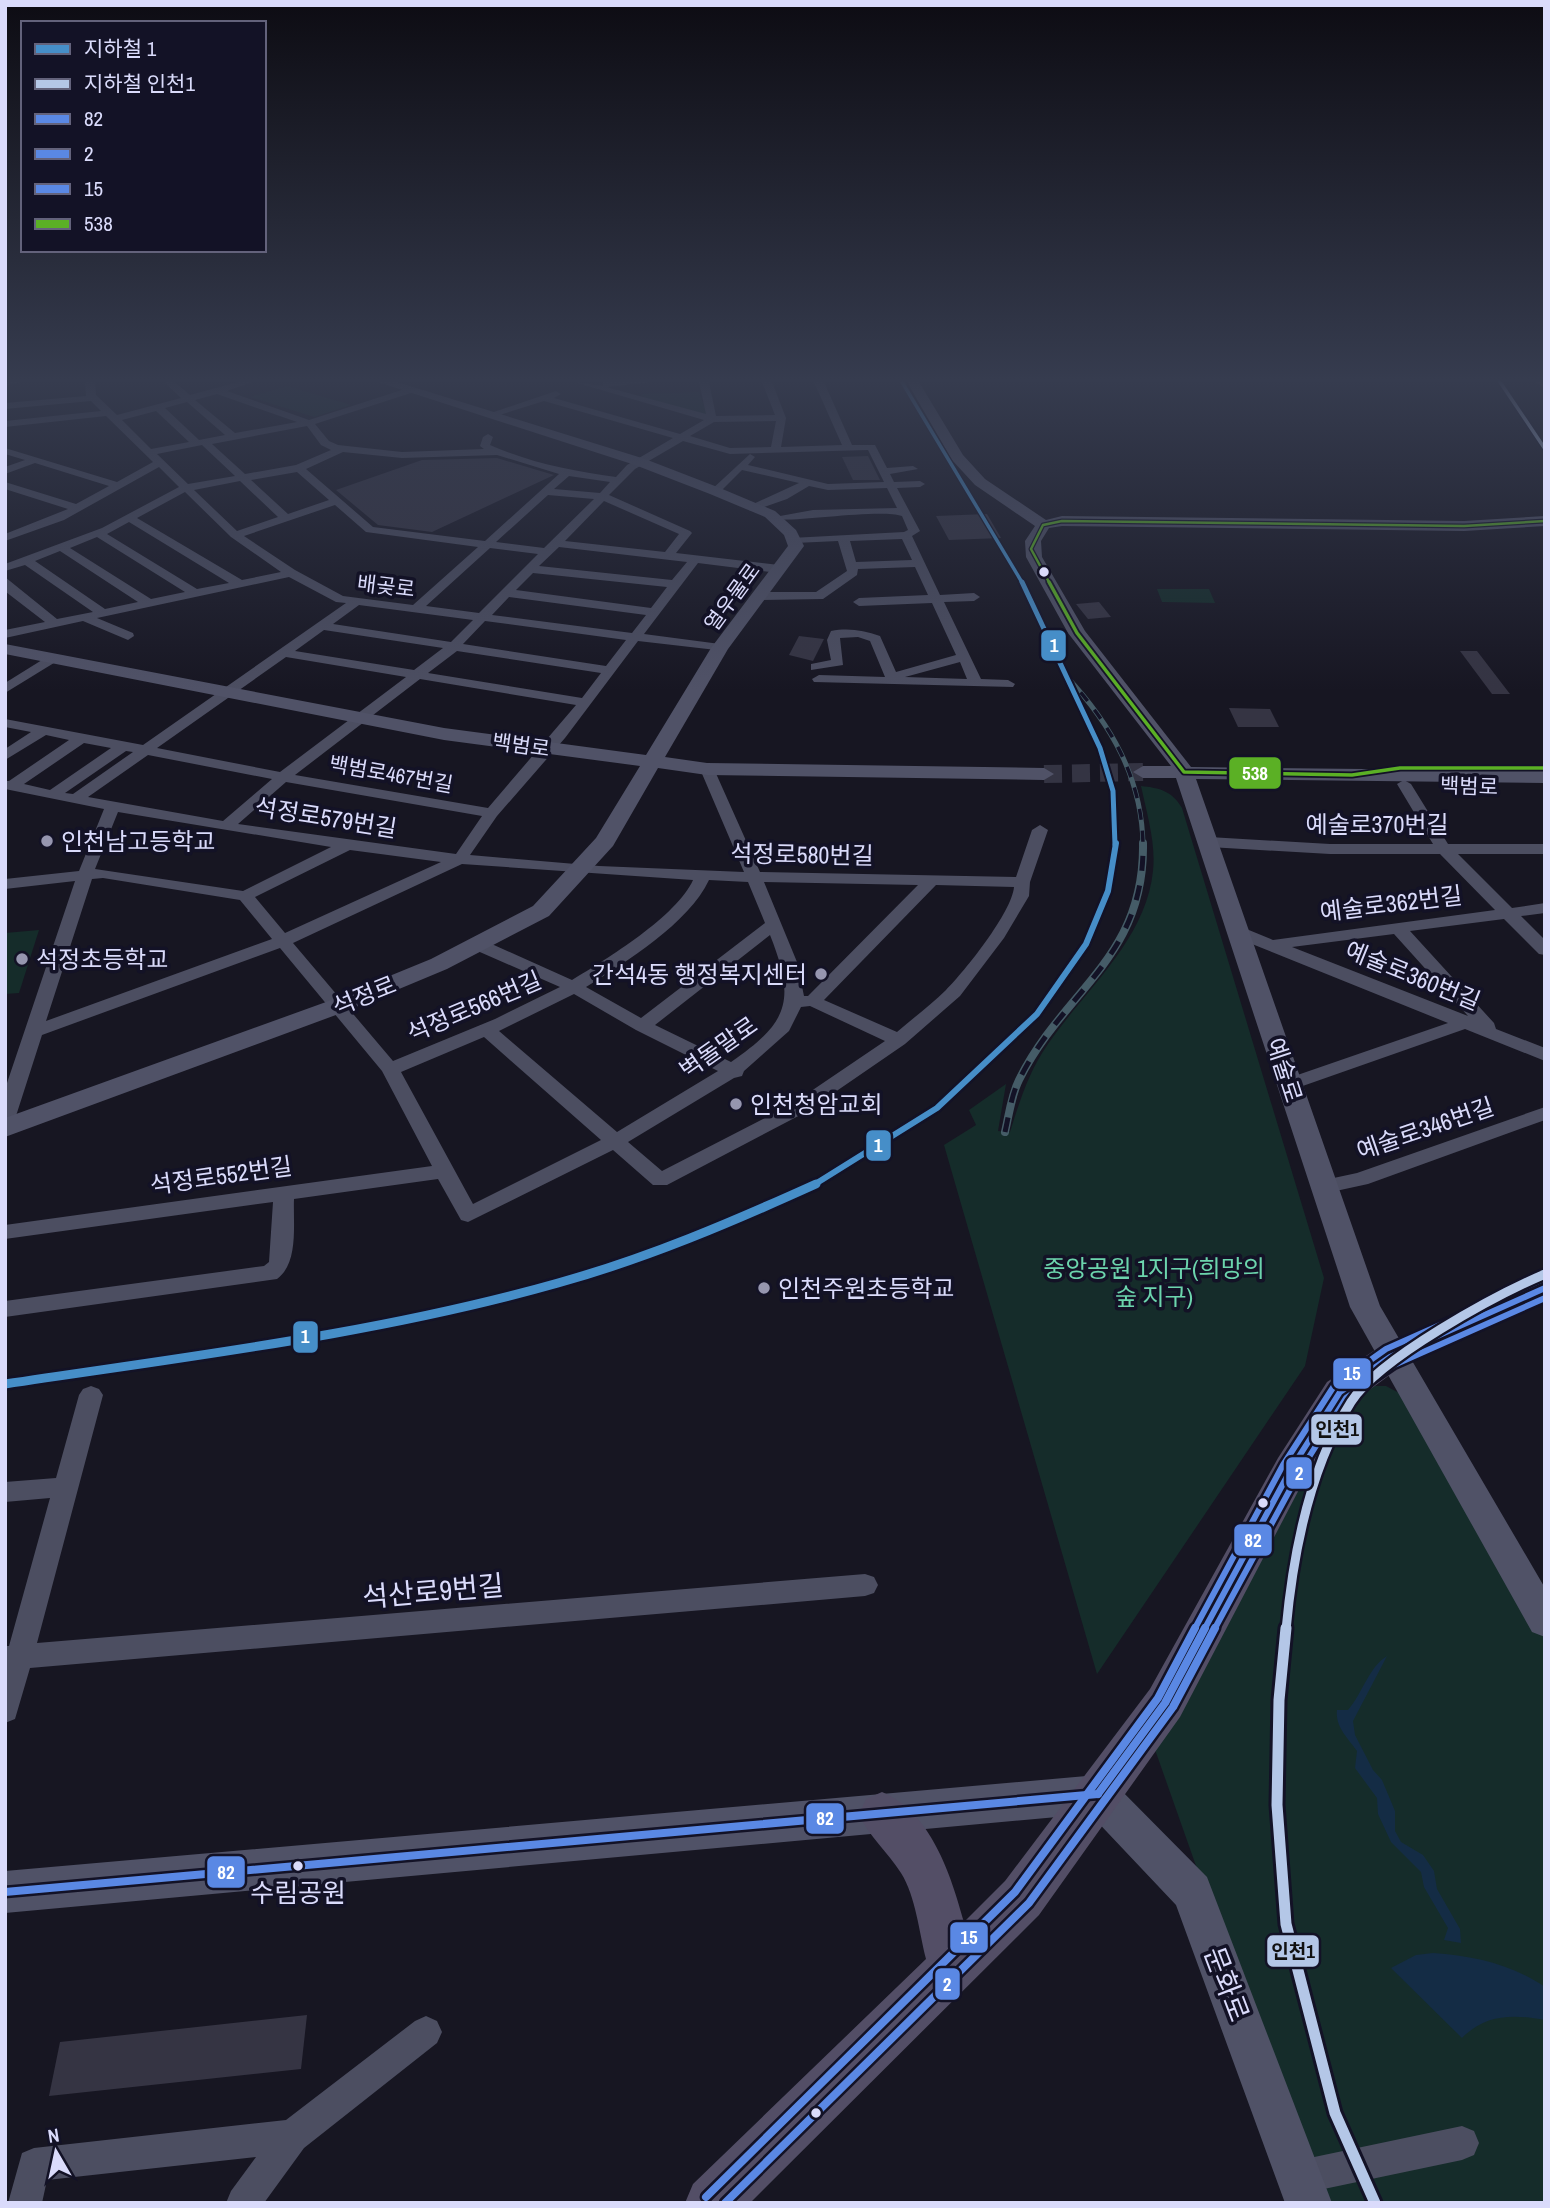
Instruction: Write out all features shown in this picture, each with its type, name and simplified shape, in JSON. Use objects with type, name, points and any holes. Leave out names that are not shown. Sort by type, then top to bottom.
[{"type":"main road","points":[[700,485],[775,518],[795,540]]},
{"type":"main road","points":[[984,485],[1043,525]]},
{"type":"main road","name":"예술로","points":[[1043,525],[1033,541],[1034,557],[1077,633],[1174,755],[1184,772],[1290,1084],[1322,1187],[1365,1307],[1390,1356],[1545,1621]]},
{"type":"main road","name":"열우물로","points":[[650,762],[720,648],[796,545],[795,540]]},
{"type":"main road","name":"백범로","points":[[5,649],[362,719],[545,749],[707,769],[1044,774]]},
{"type":"main road","name":"석정로","points":[[5,1128],[335,1007],[479,945],[541,911],[605,841],[650,762]]},
{"type":"main road","name":"백범로","points":[[1352,775],[1400,768],[1545,768]]},
{"type":"main road","name":"백범로","points":[[1143,772],[1545,776]]},
{"type":"main road","name":"백범로","points":[[1352,775],[1381,783],[1545,788]]},
{"type":"main road","points":[[712,2203],[1021,1898],[1165,1703],[1291,1469],[1340,1392],[1390,1356],[1545,1287]]},
{"type":"main road","points":[[5,1892],[1098,1794]]},
{"type":"main road","name":"문화로","points":[[1098,1794],[1192,1892],[1304,2190]]},
{"type":"main road","points":[[883,1814],[918,1857],[930,1884],[951,1967]]},
{"type":"street","points":[[5,485],[76,508]]},
{"type":"street","points":[[5,538],[60,518],[117,485]]},
{"type":"street","name":"배곶로","points":[[182,485],[235,535],[290,573],[340,599],[720,648]]},
{"type":"street","points":[[5,568],[102,532],[185,488],[204,485]]},
{"type":"street","points":[[249,485],[284,516]]},
{"type":"street","points":[[318,485],[370,530],[487,545],[667,556],[779,569]]},
{"type":"street","points":[[416,609],[553,485]]},
{"type":"street","points":[[228,825],[283,777],[452,648],[613,485]]},
{"type":"street","points":[[715,491],[722,485]]},
{"type":"street","points":[[754,508],[783,496],[791,485]]},
{"type":"street","points":[[826,485],[889,485]]},
{"type":"street","points":[[890,485],[903,509]]},
{"type":"street","points":[[545,492],[602,496],[686,533],[667,556]]},
{"type":"street","points":[[235,535],[284,516],[336,501]]},
{"type":"street","points":[[775,518],[813,513],[906,514],[914,531],[906,535],[860,537],[842,531]]},
{"type":"street","points":[[795,540],[842,531],[888,515]]},
{"type":"street","points":[[842,531],[899,530],[894,519],[888,515]]},
{"type":"street","points":[[128,517],[240,584]]},
{"type":"street","points":[[60,518],[102,532],[195,593]]},
{"type":"street","points":[[1043,525],[1062,521],[1464,526],[1545,521]]},
{"type":"street","points":[[759,596],[819,596],[853,572],[842,531]]},
{"type":"street","points":[[860,537],[871,531]]},
{"type":"street","points":[[906,535],[976,683]]},
{"type":"street","points":[[61,547],[148,603]]},
{"type":"street","points":[[26,560],[103,613]]},
{"type":"street","points":[[36,1031],[282,941],[460,859],[492,813],[545,749],[560,735],[607,670],[694,560]]},
{"type":"street","points":[[852,566],[919,563]]},
{"type":"street","points":[[531,569],[675,584]]},
{"type":"street","points":[[5,634],[290,573]]},
{"type":"street","points":[[5,581],[13,587],[10,589],[54,623]]},
{"type":"street","points":[[507,593],[654,612]]},
{"type":"street","points":[[892,679],[856,597],[974,597]]},
{"type":"street","points":[[64,797],[143,751],[231,692],[357,601]]},
{"type":"street","points":[[84,617],[128,636]]},
{"type":"street","points":[[323,626],[607,670]]},
{"type":"street","points":[[874,639],[859,633],[839,632],[833,640],[838,662],[818,673],[1008,684]]},
{"type":"street","points":[[284,653],[583,702]]},
{"type":"street","points":[[892,679],[964,657]]},
{"type":"street","points":[[5,689],[55,658]]},
{"type":"street","name":"백범로467번길","points":[[6,724],[216,765],[492,813]]},
{"type":"street","points":[[5,756],[43,731]]},
{"type":"street","points":[[9,786],[81,738]]},
{"type":"street","points":[[64,797],[122,747]]},
{"type":"street","points":[[707,769],[757,878],[804,1002],[899,1040]]},
{"type":"street","points":[[1404,784],[1442,847],[1545,950]]},
{"type":"street","name":"석정로579번길","points":[[9,786],[114,808],[348,845],[460,859],[582,869]]},
{"type":"street","points":[[5,1119],[106,817],[114,808]]},
{"type":"street","points":[[487,1030],[660,1180],[799,1108],[899,1040],[954,992],[998,934],[1021,896],[1022,882],[1040,830]]},
{"type":"street","name":"예술로370번길","points":[[1209,842],[1330,849],[1545,849]]},
{"type":"street","points":[[5,884],[103,873],[245,896],[348,845]]},
{"type":"street","name":"석정로580번길","points":[[582,869],[702,877],[1022,882]]},
{"type":"street","name":"석정로566번길","points":[[390,1069],[487,1030],[576,988],[653,932],[681,907],[702,877]]},
{"type":"street","name":"벽돌말로","points":[[468,1214],[614,1141],[734,1072],[782,1031],[804,1002],[932,880]]},
{"type":"street","name":"석정로566번길","points":[[245,896],[335,1007],[390,1069],[468,1214]]},
{"type":"street","name":"예술로362번길","points":[[1242,942],[1254,947],[1274,945],[1545,908]]},
{"type":"street","points":[[642,1026],[774,924]]},
{"type":"street","name":"예술로360번길","points":[[1397,927],[1473,1021]]},
{"type":"street","points":[[479,945],[576,988],[642,1026],[734,1072]]},
{"type":"street","name":"예술로360번길","points":[[1274,945],[1473,1021],[1494,1034],[1545,1055]]},
{"type":"street","points":[[1290,1084],[1473,1021]]},
{"type":"street","name":"예술로346번길","points":[[1322,1187],[1361,1180],[1545,1113]]},
{"type":"street","name":"석정로552번길","points":[[5,1232],[444,1171]]},
{"type":"street","points":[[5,1309],[269,1273],[278,1267],[280,1262],[284,1193]]},
{"type":"street","points":[[5,1710],[12,1658],[66,1487],[90,1395]]},
{"type":"street","points":[[5,1492],[66,1487]]},
{"type":"street","name":"석산로9번길","points":[[12,1658],[865,1585]]},
{"type":"street","points":[[243,2203],[292,2136],[426,2032]]},
{"type":"street","points":[[25,2203],[34,2165],[292,2136]]},
{"type":"street","points":[[1304,2190],[1462,2143]]},
{"type":"green space","points":[[1157,589],[1209,589],[1215,603],[1162,602]]},
{"type":"green space","name":"중앙공원 1지구(희망의 숲 지구)","points":[[1141,786],[1165,791],[1182,808],[1324,1278],[1305,1366],[1097,1674],[944,1145],[976,1125],[969,1110],[1006,1084],[998,1131],[1010,1132],[1026,1086],[1041,1054],[1112,963],[1139,920],[1148,896],[1154,860]]},
{"type":"green space","points":[[39,930],[19,993],[5,994],[5,933]]},
{"type":"green space","points":[[1369,1386],[1386,1386],[1401,1394],[1545,1620],[1545,2203],[1315,2203],[1147,1727],[1340,1392]]},
{"type":"water","points":[[1387,1656],[1353,1721],[1355,1735],[1373,1770],[1382,1780],[1395,1811],[1395,1831],[1401,1842],[1423,1855],[1434,1871],[1437,1889],[1460,1929],[1461,1943],[1444,1940],[1448,1928],[1424,1887],[1421,1872],[1391,1842],[1378,1814],[1377,1798],[1355,1768],[1357,1751],[1338,1722],[1337,1710],[1348,1710],[1375,1667]]},
{"type":"water","points":[[1433,1953],[1492,1962],[1532,1979],[1545,1987],[1545,2020],[1511,2017],[1490,2020],[1462,2038],[1391,1968],[1416,1955]]},
{"type":"building","points":[[350,485],[533,485],[432,532],[378,525],[336,490]]},
{"type":"building","points":[[987,514],[1001,538],[949,540],[936,516]]},
{"type":"building","points":[[1099,602],[1111,617],[1088,619],[1076,604]]},
{"type":"building","points":[[799,636],[824,639],[813,661],[789,655]]},
{"type":"building","points":[[1460,651],[1477,651],[1510,694],[1492,694]]},
{"type":"building","points":[[1229,708],[1270,709],[1279,727],[1238,727]]},
{"type":"building","points":[[307,2015],[301,2069],[49,2096],[60,2042]]},
{"type":"tunnel","points":[[1044,774],[1143,772]]},
{"type":"railway","points":[[1066,676],[1097,713],[1121,753],[1137,797],[1143,844]]},
{"type":"railway","points":[[1005,1132],[1016,1086],[1037,1048],[1099,971],[1117,945],[1131,916],[1140,883],[1143,844]]},
{"type":"metro line","name":"1","points":[[5,1384],[277,1342],[418,1316],[558,1283],[694,1239],[821,1182],[937,1108],[1037,1014],[1086,944],[1108,891],[1117,835],[1113,791],[1100,748],[1034,602],[964,485]]},
{"type":"metro line","name":"인천1","points":[[1375,2203],[1335,2113],[1286,1924],[1277,1805],[1279,1700],[1289,1593],[1316,1470],[1352,1400],[1395,1358],[1519,1285],[1545,1274]]},
{"type":"transit line","name":"538","points":[[1545,521],[1464,526],[1062,521],[1043,525],[1031,549],[1077,633],[1184,772],[1352,775],[1400,768],[1545,768]]},
{"type":"transit line","name":"15","points":[[706,2197],[1015,1892],[1158,1698],[1283,1465],[1334,1386],[1386,1349],[1541,1280]]},
{"type":"transit line","name":"82","points":[[1098,1794],[1165,1703],[1291,1469],[1340,1392],[1390,1357],[1545,1288]]},
{"type":"transit line","name":"2","points":[[725,2203],[1029,1903],[1173,1707],[1299,1473],[1346,1398],[1394,1365],[1545,1298]]},
{"type":"transit line","name":"82","points":[[5,1892],[1098,1794]]},
{"type":"place","name":"인천남고등학교","points":[[47,841]]},
{"type":"place","name":"석정초등학교","points":[[22,959]]},
{"type":"place","name":"간석4동 행정복지센터","points":[[821,974]]},
{"type":"place","name":"인천청암교회","points":[[736,1104]]},
{"type":"place","name":"인천주원초등학교","points":[[764,1288]]},
{"type":"place","name":"수림공원","points":[[298,1866]]}]
